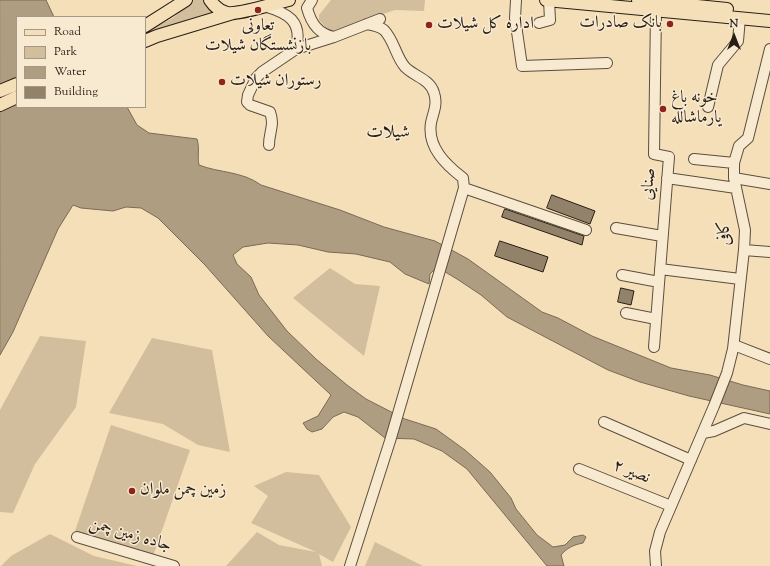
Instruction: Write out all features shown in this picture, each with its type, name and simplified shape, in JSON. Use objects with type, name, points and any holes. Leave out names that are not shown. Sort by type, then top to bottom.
[{"type":"main road","points":[[146,25],[186,0]]},
{"type":"main road","points":[[210,0],[221,11],[233,13]]},
{"type":"main road","points":[[146,40],[233,13],[288,0]]},
{"type":"main road","points":[[547,0],[656,6],[770,21]]},
{"type":"main road","points":[[642,0],[656,6],[686,2],[770,13]]},
{"type":"main road","points":[[0,91],[16,84]]},
{"type":"main road","points":[[0,105],[16,97]]},
{"type":"street","points":[[312,0],[307,8],[309,17],[317,30],[328,36],[334,37]]},
{"type":"street","points":[[516,0],[515,18],[522,66],[607,63]]},
{"type":"street","points":[[539,23],[550,20],[547,0]]},
{"type":"street","points":[[264,6],[286,14],[293,20],[299,34],[296,49]]},
{"type":"street","name":"صنایی","points":[[654,347],[669,157],[654,154],[656,6]]},
{"type":"street","points":[[269,145],[269,136],[273,128],[270,112],[250,105],[248,102],[248,95],[256,78],[262,72],[296,49],[334,37],[380,18]]},
{"type":"street","points":[[708,107],[718,65],[738,41],[740,18]]},
{"type":"street","points":[[350,566],[390,441],[464,188],[463,178],[450,168],[442,159],[431,136],[432,121],[436,108],[435,96],[432,87],[404,66],[384,30],[377,26],[367,24]]},
{"type":"street","name":"کافی","points":[[656,566],[655,551],[658,538],[727,373],[734,345],[744,250],[744,230],[735,183],[734,163],[739,146],[748,138],[770,49]]},
{"type":"street","points":[[694,159],[734,163]]},
{"type":"street","points":[[667,178],[770,184]]},
{"type":"street","points":[[464,188],[586,230]]},
{"type":"street","points":[[616,228],[662,236]]},
{"type":"street","points":[[744,250],[770,252]]},
{"type":"street","points":[[660,269],[740,279]]},
{"type":"street","points":[[622,275],[659,282]]},
{"type":"street","points":[[626,313],[656,319]]},
{"type":"street","points":[[734,345],[770,359]]},
{"type":"street","points":[[703,433],[714,431],[744,418],[770,424]]},
{"type":"street","points":[[604,422],[691,460]]},
{"type":"street","name":"نصیر ۲","points":[[579,470],[671,506]]},
{"type":"street","name":"جاده زمین چمن","points":[[77,538],[174,566]]},
{"type":"green space","points":[[193,0],[205,0],[216,11],[146,35],[146,32],[173,18]]},
{"type":"green space","points":[[331,0],[425,0],[424,11],[395,10],[330,32],[319,20],[319,15]]},
{"type":"green space","points":[[330,268],[355,284],[380,286],[364,356],[293,298]]},
{"type":"green space","points":[[40,336],[86,341],[76,407],[35,464],[13,513],[0,512],[0,410]]},
{"type":"green space","points":[[152,338],[212,350],[230,452],[198,445],[163,424],[109,413]]},
{"type":"green space","name":"زمین چمن ملوان","points":[[111,425],[190,450],[153,556],[75,531]]},
{"type":"green space","points":[[286,472],[319,475],[351,527],[333,562],[319,554],[322,566],[226,566],[257,532],[279,545],[316,552],[251,523],[268,496],[254,486]]},
{"type":"green space","points":[[50,534],[94,556],[137,566],[1,566],[11,556]]},
{"type":"green space","points":[[375,542],[423,566],[365,566]]},
{"type":"water","points":[[0,0],[46,0],[54,16],[16,16],[16,108],[128,108],[137,125],[149,133],[197,139],[199,165],[246,177],[261,185],[340,210],[384,227],[435,241],[468,259],[542,312],[558,318],[592,336],[671,368],[710,375],[770,391],[770,414],[689,396],[640,382],[608,370],[507,317],[481,295],[437,267],[430,274],[429,284],[405,274],[390,262],[356,254],[328,252],[298,245],[268,243],[243,247],[233,255],[237,264],[251,277],[259,295],[287,331],[316,359],[347,385],[366,399],[405,419],[436,429],[465,450],[490,472],[511,498],[516,509],[537,535],[553,547],[565,545],[573,537],[583,535],[586,537],[583,543],[570,547],[561,555],[564,566],[547,566],[467,469],[442,451],[414,439],[385,438],[358,417],[344,412],[333,417],[322,429],[312,432],[307,429],[303,423],[318,416],[331,395],[268,336],[205,265],[158,218],[141,208],[126,207],[113,211],[81,208],[73,205],[58,229],[13,332],[0,355]]},
{"type":"building","points":[[552,195],[595,211],[590,224],[547,208]]},
{"type":"building","points":[[505,209],[584,236],[582,245],[502,217]]},
{"type":"building","points":[[500,241],[548,257],[543,272],[495,256]]},
{"type":"building","points":[[621,288],[634,291],[631,305],[618,302]]},
{"type":"place","name":"تعاونی بازنشستگان شیلات","points":[[258,10]]},
{"type":"place","name":"بانک صادرات","points":[[670,24]]},
{"type":"place","name":"اداره کل شیلات","points":[[429,25]]},
{"type":"place","name":"رستوران شیلات","points":[[222,82]]},
{"type":"place","name":"خونه باغ یارماشالله","points":[[663,109]]},
{"type":"place","name":"زمین چمن ملوان","points":[[132,491]]},
{"type":"district","name":"شیلات","points":[[388,134]]}]
